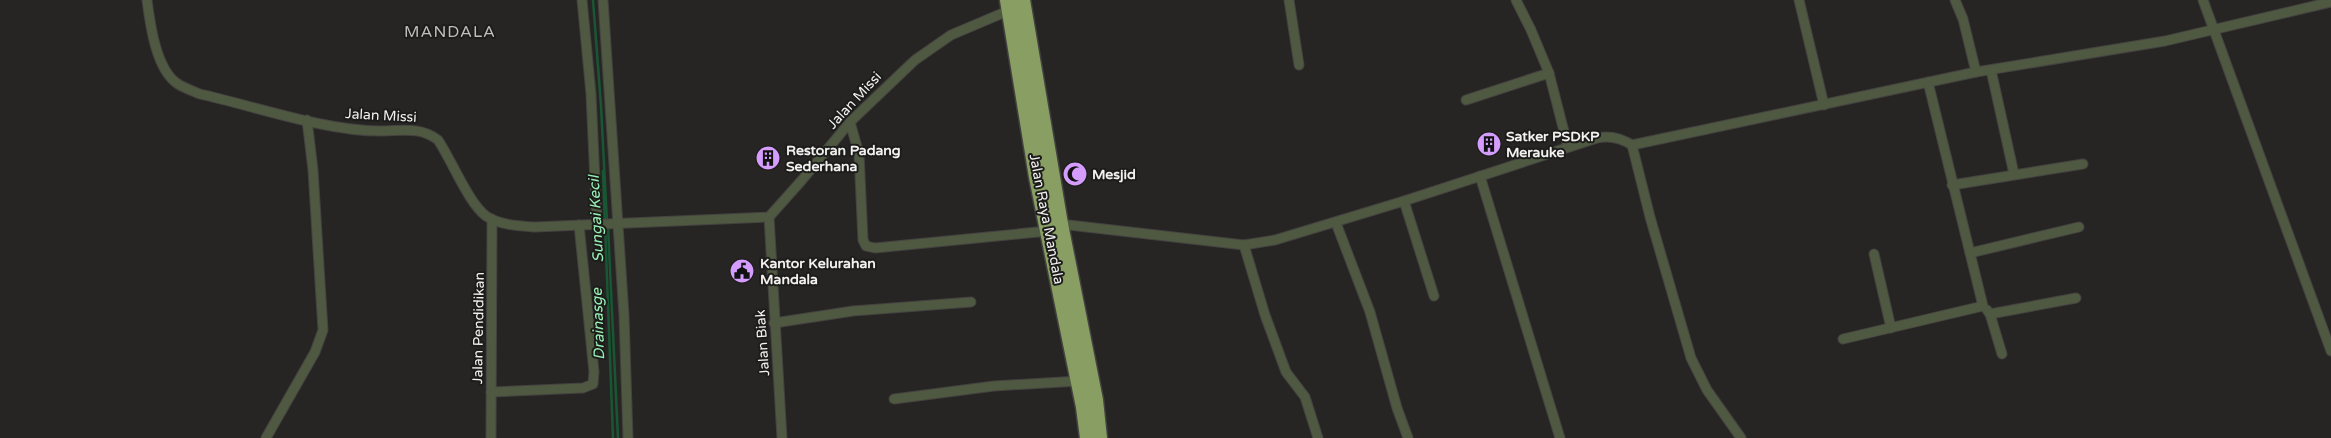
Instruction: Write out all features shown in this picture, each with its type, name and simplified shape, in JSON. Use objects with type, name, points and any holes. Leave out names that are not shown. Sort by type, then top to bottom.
[{"type":"highway","name":"Jalan Raya Mandala","points":[[1013,3],[1037,177],[1054,227],[1095,400],[1099,438]]},
{"type":"highway","name":"Jalan Raya Mandala","points":[[1054,227],[1088,438]]},
{"type":"street","name":"Jalan Missi","points":[[148,0],[149,21],[163,66],[178,85],[200,94],[353,129],[418,130],[430,133],[442,146],[480,210],[492,219]]},
{"type":"street","points":[[582,0],[600,225]]},
{"type":"street","points":[[603,0],[628,438]]},
{"type":"street","points":[[1289,0],[1299,65]]},
{"type":"street","points":[[1516,0],[1549,73],[1568,147]]},
{"type":"street","points":[[1799,0],[1824,105]]},
{"type":"street","points":[[1955,0],[1963,19],[1976,72]]},
{"type":"street","points":[[2204,0],[2213,30],[2331,351]]},
{"type":"street","points":[[850,122],[859,154],[863,240],[866,246],[875,248],[1054,227],[1244,245],[1276,240],[1336,223],[1604,136],[1622,139],[1632,145],[1976,72],[2165,41],[2331,2]]},
{"type":"street","name":"Jalan Missi","points":[[769,216],[850,122],[896,76],[936,44],[1013,3]]},
{"type":"street","points":[[1991,70],[2014,174]]},
{"type":"street","points":[[1466,100],[1549,73]]},
{"type":"street","points":[[1928,82],[1970,253],[2002,354]]},
{"type":"street","points":[[266,438],[315,352],[323,330],[313,170],[307,120]]},
{"type":"street","points":[[1632,145],[1652,225],[1691,358],[1707,390],[1742,438]]},
{"type":"street","points":[[1952,185],[2083,164]]},
{"type":"street","points":[[1480,176],[1560,438]]},
{"type":"street","points":[[1404,201],[1434,296]]},
{"type":"street","points":[[492,219],[526,227],[769,216]]},
{"type":"street","name":"Jalan Biak","points":[[769,216],[782,438]]},
{"type":"street","name":"Jalan Pendidikan","points":[[491,438],[492,219]]},
{"type":"street","points":[[1336,223],[1370,312],[1397,408],[1408,438]]},
{"type":"street","points":[[491,392],[583,388],[593,384],[594,372],[579,225]]},
{"type":"street","points":[[1970,253],[2079,227]]},
{"type":"street","points":[[1244,245],[1265,315],[1286,372],[1305,397],[1318,438]]},
{"type":"street","points":[[1874,254],[1890,328]]},
{"type":"street","points":[[1843,339],[1890,328],[1987,310],[2076,298]]},
{"type":"street","points":[[774,323],[853,311],[971,302]]},
{"type":"street","points":[[894,399],[994,386],[1079,380]]},
{"type":"waterway","name":"Sungai Kecil","points":[[593,0],[607,222]]},
{"type":"waterway","name":"Sungai Kecil","points":[[603,171],[613,438]]},
{"type":"waterway","name":"Sungai Kecil","points":[[608,227],[618,438]]},
{"type":"place","name":"Satker PSDKP Merauke","points":[[1489,144]]},
{"type":"place","name":"Restoran Padang Sederhana","points":[[768,158]]},
{"type":"place","name":"Mesjid","points":[[1075,174]]},
{"type":"place","name":"Kantor Kelurahan Mandala","points":[[742,271]]},
{"type":"district","name":"MANDALA","points":[[450,31]]},
{"type":"water label","name":"Drainasge","points":[[598,324]]}]
